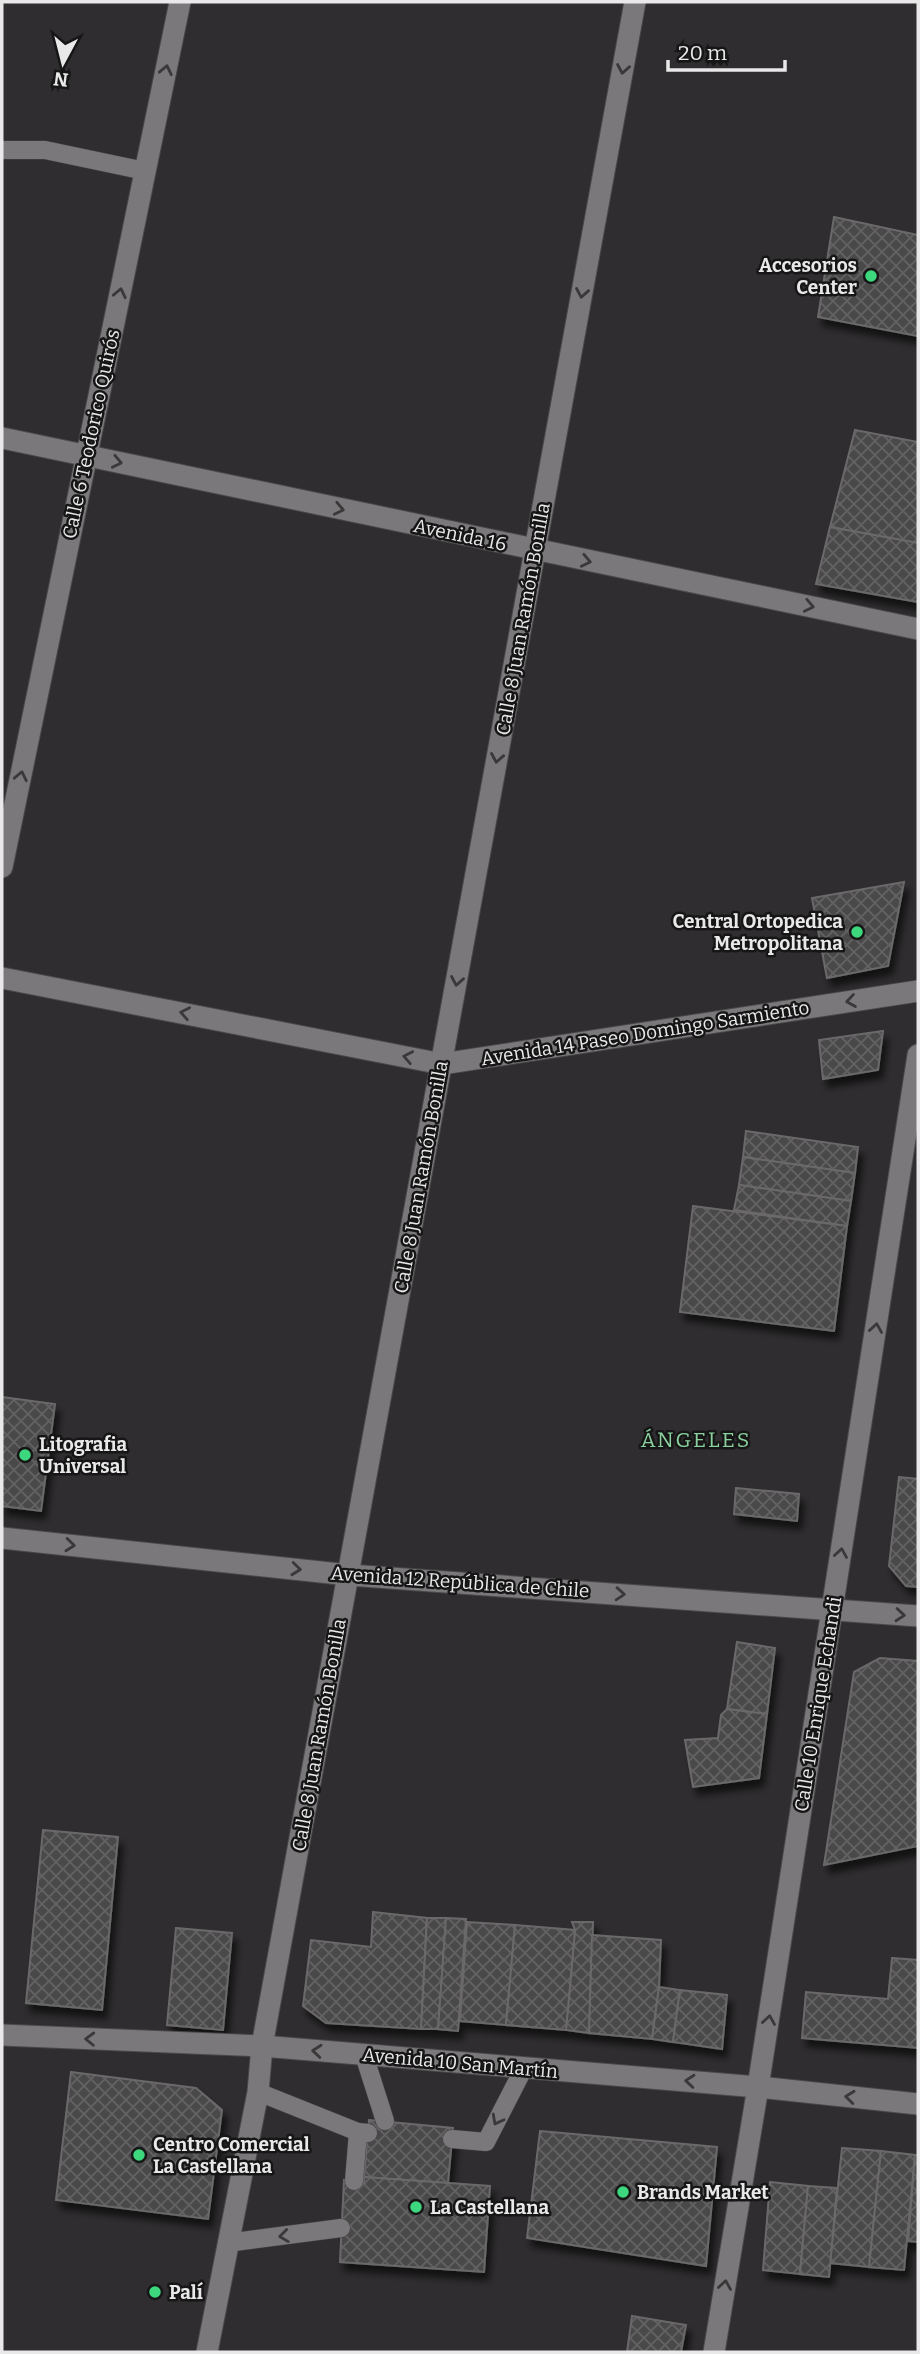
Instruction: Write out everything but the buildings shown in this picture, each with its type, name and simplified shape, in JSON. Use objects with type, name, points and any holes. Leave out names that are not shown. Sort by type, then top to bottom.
[{"type":"street","name":"Calle 6 Teodorico Quirós","points":[[2,867],[180,2]]},
{"type":"street","name":"Calle 8 Juan Ramón Bonilla","points":[[207,2352],[258,2092],[262,2046],[635,2]]},
{"type":"street","name":"Avenida 16","points":[[2,438],[918,629]]},
{"type":"street","name":"Avenida 14 Paseo Domingo Sarmiento","points":[[2,978],[442,1064],[918,991]]},
{"type":"street","name":"Calle 10 Enrique Echandi","points":[[714,2352],[758,2087],[918,1055]]},
{"type":"street","name":"Avenida 12 República de Chile","points":[[2,1538],[349,1575],[918,1616]]},
{"type":"street","name":"Avenida 10 San Martín","points":[[2,2035],[262,2046],[758,2087],[918,2104]]},
{"type":"lane","points":[[2,150],[45,150],[145,171]]},
{"type":"lane","points":[[364,2055],[385,2121]]},
{"type":"lane","points":[[452,2139],[485,2142],[524,2068]]},
{"type":"lane","points":[[258,2092],[363,2133],[354,2181]]},
{"type":"lane","points":[[227,2243],[341,2228]]},
{"type":"place","name":"Accesorios Center","points":[[871,276]]},
{"type":"place","name":"Central Ortopedica Metropolitana","points":[[857,932]]},
{"type":"place","name":"Litografia Universal","points":[[25,1455]]},
{"type":"place","name":"Centro Comercial La Castellana","points":[[139,2155]]},
{"type":"place","name":"Brands Market","points":[[623,2192]]},
{"type":"place","name":"La Castellana","points":[[416,2207]]},
{"type":"place","name":"Palí","points":[[155,2292]]},
{"type":"district","name":"ÁNGELES","points":[[696,1440]]}]
